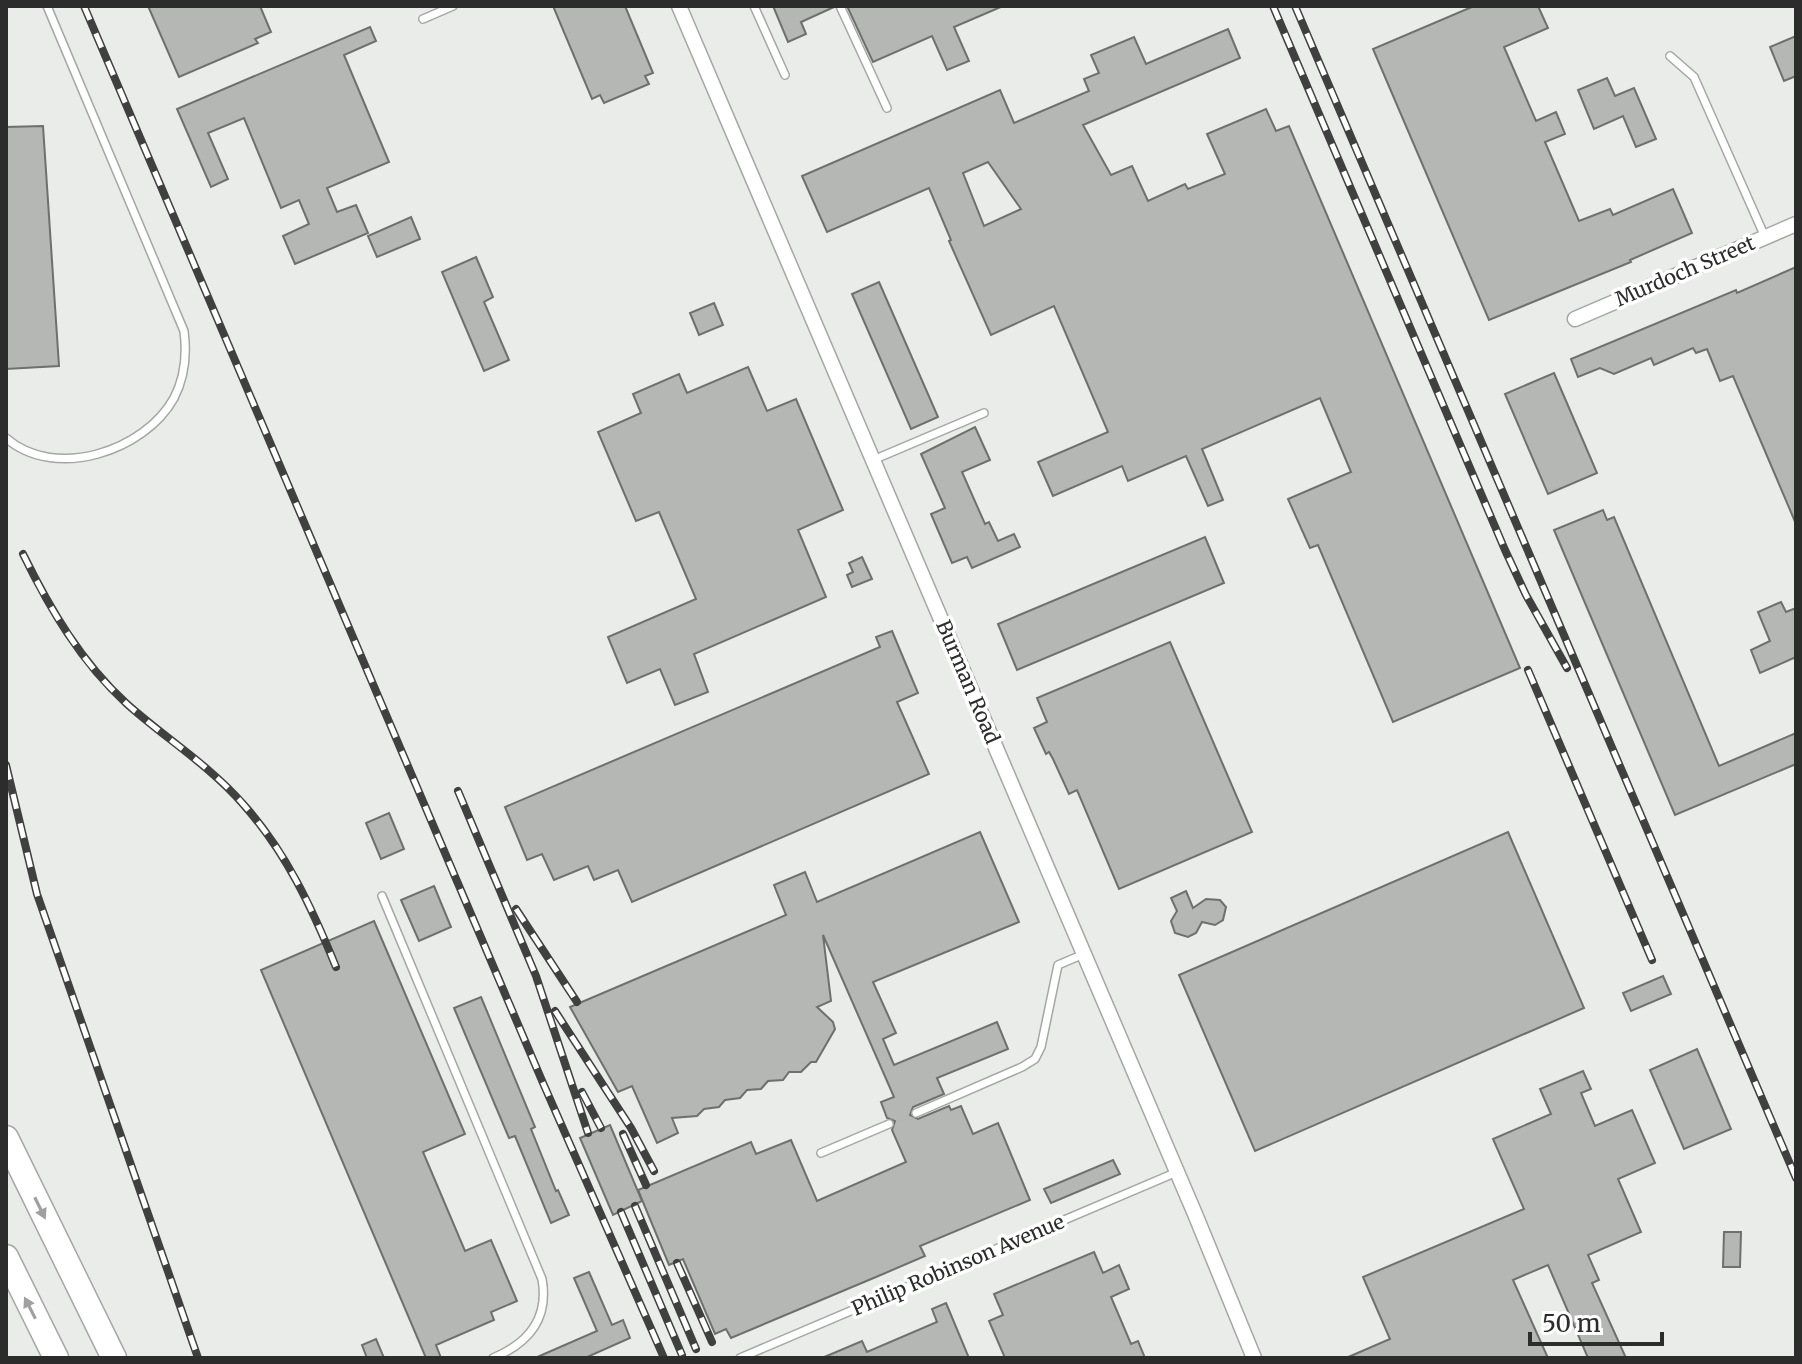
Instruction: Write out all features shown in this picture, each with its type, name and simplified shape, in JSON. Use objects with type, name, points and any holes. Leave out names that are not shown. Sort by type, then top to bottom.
[{"type":"highway","points":[[6,1138],[114,1358]]},
{"type":"highway","points":[[6,1257],[56,1358]]},
{"type":"street","name":"Burman Road","points":[[679,6],[1254,1358]]},
{"type":"street","name":"Murdoch Street","points":[[1575,319],[1796,224]]},
{"type":"lane","points":[[6,438],[21,449],[57,458],[106,452],[131,439],[165,411],[175,397],[185,365],[184,331],[47,6]]},
{"type":"lane","points":[[423,19],[453,6]]},
{"type":"lane","points":[[754,6],[785,75]]},
{"type":"lane","points":[[840,6],[887,108]]},
{"type":"lane","points":[[1670,56],[1694,77],[1765,237]]},
{"type":"lane","points":[[873,460],[984,413]]},
{"type":"lane","points":[[382,896],[539,1267],[544,1290],[540,1319],[528,1337],[508,1352],[493,1358]]},
{"type":"lane","points":[[916,1113],[1035,1059],[1041,1047],[1058,965],[1084,954]]},
{"type":"lane","points":[[821,1153],[889,1124]]},
{"type":"lane","name":"Philip Robinson Avenue","points":[[740,1358],[1177,1172]]},
{"type":"building","points":[[148,6],[260,6],[271,32],[255,39],[258,43],[179,77]]},
{"type":"building","points":[[553,6],[625,6],[653,73],[645,76],[649,84],[604,103],[600,95],[592,99]]},
{"type":"building","points":[[773,6],[834,7],[801,22],[806,34],[788,42]]},
{"type":"building","points":[[847,6],[1003,6],[954,27],[969,61],[947,70],[932,36],[873,62]]},
{"type":"building","points":[[1474,6],[1538,6],[1548,28],[1504,47],[1536,121],[1556,112],[1565,134],[1545,142],[1579,221],[1610,209],[1613,215],[1673,189],[1692,233],[1631,262],[1489,320],[1373,49]]},
{"type":"building","points":[[370,27],[376,41],[344,55],[389,162],[327,188],[337,212],[356,205],[368,233],[295,264],[283,236],[309,224],[299,200],[281,208],[244,118],[208,133],[228,179],[211,187],[177,109]]},
{"type":"building","points":[[1228,29],[1240,58],[1083,125],[1111,175],[1132,166],[1148,201],[1185,184],[1188,189],[1225,174],[1207,134],[1266,109],[1276,131],[1289,126],[1520,668],[1393,722],[1318,545],[1310,548],[1288,499],[1351,472],[1320,398],[1202,449],[1223,500],[1208,506],[1186,456],[1128,481],[1122,466],[1053,496],[1038,462],[1108,432],[1054,306],[991,335],[929,188],[827,232],[802,176],[1000,90],[1014,123],[1089,91],[1084,79],[1099,73],[1091,55],[1134,37],[1146,64]],"holes":[[[988,162],[1021,209],[984,226],[963,173]]]},
{"type":"building","points":[[1796,36],[1796,76],[1784,81],[1770,47]]},
{"type":"building","points":[[1607,78],[1615,96],[1634,88],[1656,139],[1636,147],[1623,116],[1594,129],[1578,90]]},
{"type":"building","points":[[43,126],[59,366],[6,369],[6,127]]},
{"type":"building","points":[[411,217],[420,239],[377,257],[368,236]]},
{"type":"building","points":[[476,257],[493,297],[484,302],[509,360],[484,371],[442,272]]},
{"type":"building","points":[[1796,267],[1796,524],[1733,376],[1720,381],[1707,349],[1696,353],[1693,348],[1654,365],[1651,358],[1614,374],[1600,368],[1578,377],[1571,359]]},
{"type":"building","points":[[879,282],[938,417],[911,429],[852,294]]},
{"type":"building","points":[[714,303],[723,325],[699,335],[690,313]]},
{"type":"building","points":[[748,367],[767,411],[796,399],[843,510],[798,530],[826,597],[694,654],[708,692],[675,705],[660,669],[627,683],[608,637],[696,599],[659,512],[636,521],[598,432],[641,413],[633,394],[679,374],[687,393]]},
{"type":"building","points":[[1554,373],[1597,473],[1548,494],[1505,394]]},
{"type":"building","points":[[975,427],[990,460],[962,472],[985,524],[989,522],[998,541],[1014,534],[1020,547],[972,568],[967,557],[952,563],[931,514],[945,508],[921,454]]},
{"type":"building","points":[[1603,510],[1607,520],[1614,517],[1719,766],[1796,733],[1796,764],[1675,815],[1554,530]]},
{"type":"building","points":[[1205,537],[1224,583],[1017,670],[998,624]]},
{"type":"building","points":[[862,557],[872,579],[852,587],[847,575],[853,572],[849,563]]},
{"type":"building","points":[[1781,602],[1786,612],[1796,608],[1796,657],[1760,673],[1751,650],[1770,641],[1758,612]]},
{"type":"building","points":[[892,631],[918,693],[897,702],[929,774],[632,902],[618,870],[594,880],[588,866],[554,880],[542,854],[527,860],[505,807],[880,647],[876,637]]},
{"type":"building","points":[[1170,642],[1252,832],[1119,889],[1077,790],[1069,794],[1034,728],[1047,722],[1037,698]]},
{"type":"building","points":[[389,813],[404,849],[381,859],[366,823]]},
{"type":"building","points":[[980,832],[1019,922],[873,982],[896,1033],[883,1039],[894,1065],[997,1022],[1008,1049],[937,1078],[944,1094],[913,1107],[910,1115],[918,1119],[949,1106],[951,1110],[961,1106],[973,1134],[998,1123],[1030,1200],[920,1246],[925,1256],[876,1277],[731,1338],[726,1329],[715,1334],[683,1259],[669,1265],[638,1190],[751,1142],[756,1154],[791,1140],[817,1201],[906,1162],[892,1130],[895,1121],[887,1118],[881,1102],[894,1097],[823,935],[831,1001],[817,1007],[833,1022],[835,1029],[816,1062],[811,1062],[801,1072],[789,1072],[783,1080],[768,1081],[761,1089],[747,1090],[740,1098],[725,1100],[719,1107],[704,1109],[697,1116],[672,1118],[678,1133],[657,1143],[632,1086],[618,1092],[570,1007],[786,915],[774,885],[805,872],[817,902]]},
{"type":"building","points":[[1508,832],[1584,1008],[1255,1151],[1179,975]]},
{"type":"building","points":[[434,886],[451,927],[419,941],[401,900]]},
{"type":"building","points":[[1186,891],[1193,908],[1206,899],[1220,900],[1226,907],[1223,920],[1215,925],[1202,922],[1196,933],[1188,937],[1175,933],[1171,921],[1177,911],[1171,898]]},
{"type":"building","points":[[374,921],[465,1134],[423,1152],[465,1251],[491,1240],[517,1301],[491,1312],[494,1320],[436,1345],[441,1358],[426,1358],[261,970]]},
{"type":"building","points":[[1663,976],[1671,994],[1631,1011],[1623,993]]},
{"type":"building","points":[[481,997],[535,1127],[531,1129],[556,1191],[569,1215],[551,1223],[515,1136],[509,1138],[454,1008]]},
{"type":"building","points":[[1697,1049],[1731,1129],[1684,1149],[1650,1070]]},
{"type":"building","points":[[1583,1071],[1591,1089],[1581,1093],[1595,1126],[1632,1110],[1655,1163],[1618,1179],[1641,1232],[1588,1255],[1599,1280],[1592,1283],[1626,1358],[1588,1358],[1548,1265],[1513,1280],[1548,1358],[1346,1358],[1390,1339],[1363,1277],[1524,1209],[1493,1139],[1551,1114],[1540,1089]]},
{"type":"building","points":[[610,1125],[642,1201],[613,1215],[580,1138]]},
{"type":"building","points":[[1113,1160],[1120,1174],[1051,1203],[1044,1189]]},
{"type":"building","points":[[1724,1232],[1741,1232],[1740,1267],[1723,1267]]},
{"type":"building","points":[[1094,1252],[1103,1273],[1119,1265],[1129,1289],[1111,1297],[1131,1344],[1138,1341],[1145,1358],[1005,1358],[989,1321],[1003,1315],[994,1294]]},
{"type":"building","points":[[589,1272],[612,1325],[623,1320],[630,1338],[585,1358],[535,1358],[597,1331],[574,1278]]},
{"type":"building","points":[[946,1303],[969,1358],[822,1358],[862,1341],[867,1352],[937,1322],[932,1309]]},
{"type":"building","points":[[376,1339],[384,1358],[367,1358],[362,1345]]},
{"type":"railway","points":[[84,6],[543,1083],[664,1358]]},
{"type":"railway","points":[[1273,6],[1505,550],[1567,668]]},
{"type":"railway","points":[[1295,6],[1796,1178]]},
{"type":"railway","points":[[23,554],[56,615],[95,671],[127,704],[216,777],[258,822],[297,881],[336,967]]},
{"type":"railway","points":[[1528,670],[1652,960]]},
{"type":"railway","points":[[6,765],[37,894],[198,1358]]},
{"type":"railway","points":[[458,791],[536,976],[588,1133]]},
{"type":"railway","points":[[516,909],[577,1002]]},
{"type":"railway","points":[[555,1011],[631,1128],[654,1171]]},
{"type":"railway","points":[[582,1092],[601,1128]]},
{"type":"railway","points":[[623,1134],[646,1185]]},
{"type":"railway","points":[[635,1206],[696,1349]]},
{"type":"railway","points":[[621,1212],[682,1355]]},
{"type":"railway","points":[[677,1263],[712,1342]]}]
